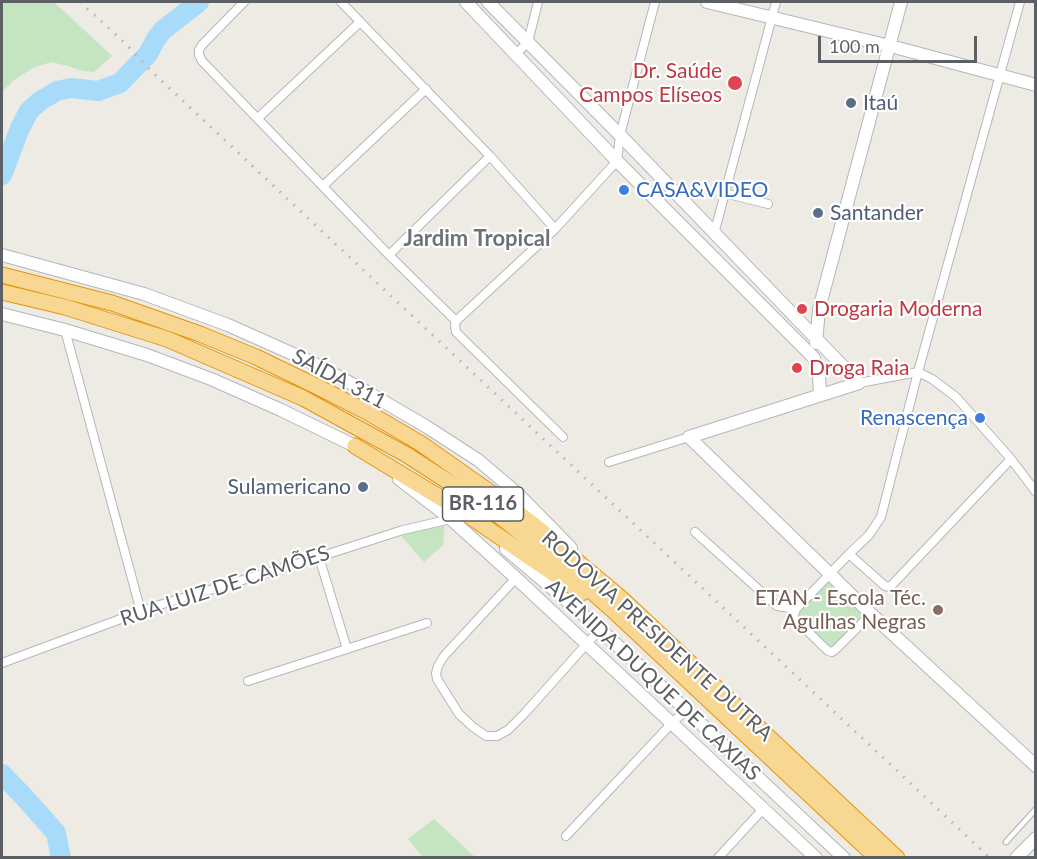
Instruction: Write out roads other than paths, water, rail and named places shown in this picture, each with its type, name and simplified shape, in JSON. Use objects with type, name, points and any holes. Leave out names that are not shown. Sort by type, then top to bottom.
[{"type":"highway","name":"RODOVIA PRESIDENTE DUTRA","points":[[2,275],[112,303],[191,330],[256,357],[336,396],[420,443],[542,530],[877,858]]},
{"type":"highway","name":"RODOVIA PRESIDENTE DUTRA","points":[[2,292],[65,307],[168,339],[303,398],[408,455],[489,508],[619,606],[897,858]]},
{"type":"highway","points":[[356,446],[459,509],[574,588],[619,606]]},
{"type":"street","points":[[244,2],[202,45],[199,50],[202,61],[389,255],[456,321]]},
{"type":"street","points":[[341,2],[490,156],[555,229]]},
{"type":"street","points":[[466,2],[617,160],[813,358],[819,376],[820,395]]},
{"type":"street","points":[[488,2],[859,383]]},
{"type":"street","points":[[516,54],[528,42],[537,2]]},
{"type":"street","points":[[562,437],[454,328],[456,321],[555,229],[617,160],[620,135],[655,2]]},
{"type":"street","points":[[707,2],[890,46],[1035,85]]},
{"type":"street","points":[[714,234],[776,2]]},
{"type":"street","points":[[813,358],[819,309],[901,2]]},
{"type":"street","points":[[871,614],[832,652],[828,651],[794,617],[796,609],[869,535],[881,517],[918,372],[1020,2]]},
{"type":"street","points":[[258,118],[360,22]]},
{"type":"street","points":[[323,186],[426,89]]},
{"type":"street","points":[[389,255],[490,156]]},
{"type":"street","points":[[724,193],[768,204]]},
{"type":"street","name":"SAÍDA 311","points":[[3,256],[144,294],[228,325],[311,362],[369,393],[478,460],[517,494],[619,606]]},
{"type":"street","name":"AVENIDA DUQUE DE CAXIAS","points":[[2,314],[147,355],[211,379],[356,446],[451,519],[816,858]]},
{"type":"street","points":[[64,330],[141,612]]},
{"type":"street","points":[[609,462],[859,383],[918,372],[932,379],[956,397],[1011,459],[1035,492]]},
{"type":"street","points":[[689,437],[871,614],[1035,766]]},
{"type":"street","points":[[849,554],[885,586],[891,587],[1011,459]]},
{"type":"street","name":"AVENIDA DUQUE DE CAXIAS","points":[[451,519],[466,523],[491,537],[600,629],[844,858]]},
{"type":"street","name":"RUA LUIZ DE CAMÕES","points":[[2,663],[141,612],[403,530],[451,519]]},
{"type":"street","points":[[695,532],[777,606],[796,609]]},
{"type":"street","points":[[320,556],[346,649]]},
{"type":"street","points":[[516,578],[444,656],[436,673],[437,679],[459,714],[486,736],[497,736],[508,730],[600,629]]},
{"type":"street","points":[[248,681],[427,623]]},
{"type":"street","points":[[566,836],[686,710]]},
{"type":"street","points":[[718,858],[764,808]]},
{"type":"street","points":[[1016,858],[1035,838]]},
{"type":"lane","points":[[1006,842],[1035,809]]},
{"type":"waterway","points":[[2,175],[20,128],[29,111],[40,101],[57,91],[71,88],[98,91],[120,83],[148,54],[163,30],[199,2]]},
{"type":"waterway","points":[[2,774],[56,833],[61,858]]},
{"type":"railway","points":[[80,2],[990,858]]},
{"type":"place","name":"Dr. Saúde Campos Elíseos","points":[[735,83]]},
{"type":"place","name":"Itaú","points":[[851,103]]},
{"type":"place","name":"CASA&VIDEO","points":[[624,190]]},
{"type":"place","name":"Santander","points":[[818,213]]},
{"type":"place","name":"Drogaria Moderna","points":[[802,309]]},
{"type":"place","name":"Droga Raia","points":[[797,368]]},
{"type":"place","name":"Renascença","points":[[980,418]]},
{"type":"place","name":"Sulamericano","points":[[363,487]]},
{"type":"place","name":"ETAN - Escola Téc. Agulhas Negras","points":[[938,610]]},
{"type":"district","name":"Jardim Tropical","points":[[477,239]]}]
